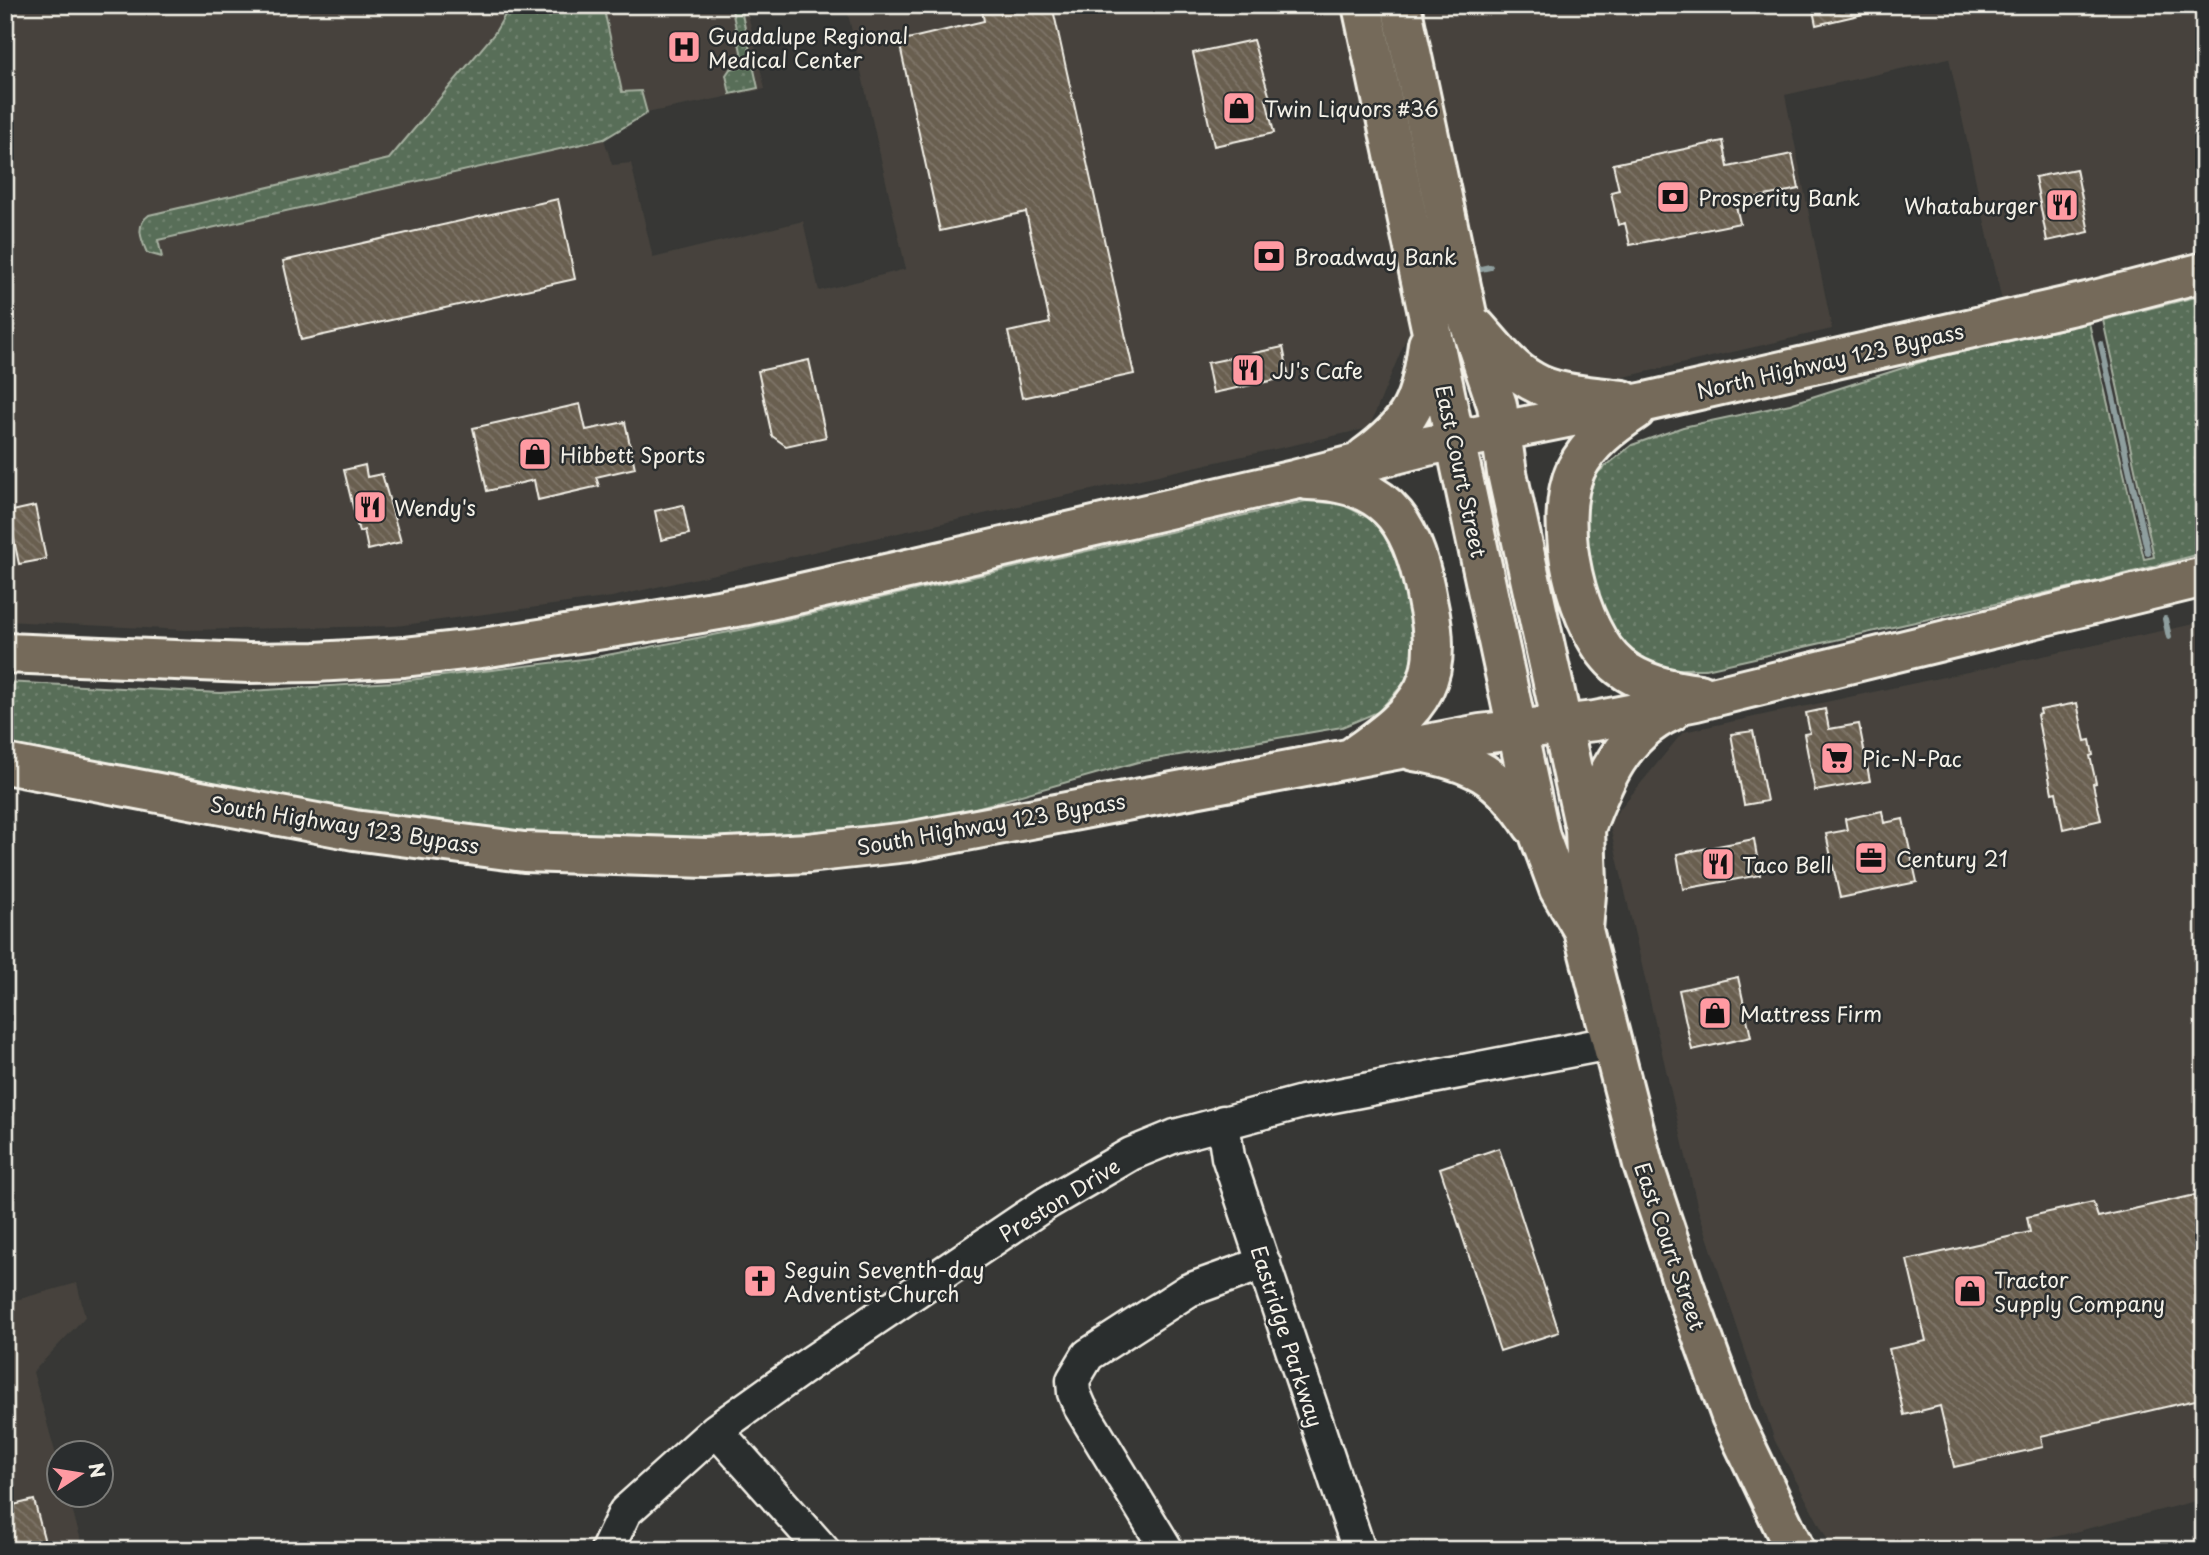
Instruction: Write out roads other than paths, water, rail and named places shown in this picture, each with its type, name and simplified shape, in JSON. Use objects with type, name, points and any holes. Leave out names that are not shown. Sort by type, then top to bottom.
[{"type":"main road","name":"East Court Street","points":[[1362,5],[1540,837],[1559,889],[1583,930],[1643,1164],[1727,1404],[1795,1550]]},
{"type":"main road","name":"East Court Street","points":[[1401,5],[1468,319],[1497,405],[1507,473],[1585,829],[1587,883],[1583,930]]},
{"type":"main road","name":"North Highway 123 Bypass","points":[[1455,441],[1646,402],[2087,302],[2204,272]]},
{"type":"main road","points":[[1468,319],[1510,364],[1532,382],[1551,388],[1646,402]]},
{"type":"main road","points":[[1359,462],[1392,437],[1411,414],[1424,376],[1431,325]]},
{"type":"main road","points":[[1646,402],[1610,427],[1594,443],[1576,468],[1567,496],[1566,532],[1582,603],[1601,649],[1622,669],[1679,692],[1709,699]]},
{"type":"main road","points":[[5,653],[288,663],[404,657],[482,648],[748,605],[1455,441]]},
{"type":"main road","points":[[1294,480],[1350,485],[1395,513],[1409,533],[1423,576],[1433,630],[1432,664],[1424,688],[1404,715],[1347,761]]},
{"type":"main road","points":[[1517,729],[1562,725],[1709,699],[2204,577]]},
{"type":"main road","points":[[1585,829],[1600,790],[1617,757],[1635,735],[1657,718],[1709,699]]},
{"type":"main road","name":"South Highway 123 Bypass","points":[[5,764],[354,830],[443,843],[524,852],[707,858],[808,853],[908,842],[1517,729]]},
{"type":"main road","points":[[1402,749],[1439,755],[1490,775],[1520,805],[1540,837]]},
{"type":"street","name":"Preston Drive","points":[[607,1550],[625,1513],[716,1430],[807,1365],[1100,1171],[1175,1136],[1223,1122],[1410,1079],[1610,1043]]},
{"type":"street","name":"Eastridge Parkway","points":[[1223,1122],[1228,1157],[1359,1550]]},
{"type":"street","points":[[1167,1550],[1080,1407],[1074,1393],[1073,1380],[1088,1355],[1171,1300],[1264,1263]]},
{"type":"street","points":[[716,1430],[822,1550]]},
{"type":"waterway","points":[[1481,269],[1490,267]]},
{"type":"waterway","points":[[2101,344],[2148,553]]},
{"type":"waterway","points":[[2165,619],[2169,637]]},
{"type":"place","name":"Guadalupe Regional Medical Center","points":[[684,47]]},
{"type":"place","name":"Twin Liquors #36","points":[[1239,108]]},
{"type":"place","name":"Prosperity Bank","points":[[1673,197]]},
{"type":"place","name":"Whataburger","points":[[2062,205]]},
{"type":"place","name":"Broadway Bank","points":[[1269,256]]},
{"type":"place","name":"JJ's Cafe","points":[[1248,370]]},
{"type":"place","name":"Hibbett Sports","points":[[535,454]]},
{"type":"place","name":"Wendy's","points":[[370,507]]},
{"type":"place","name":"Pic-N-Pac","points":[[1837,758]]},
{"type":"place","name":"Century 21","points":[[1871,858]]},
{"type":"place","name":"Taco Bell","points":[[1718,864]]},
{"type":"place","name":"Mattress Firm","points":[[1715,1013]]},
{"type":"place","name":"Seguin Seventh-day Adventist Church","points":[[760,1281]]},
{"type":"place","name":"Tractor Supply Company","points":[[1970,1291]]}]
